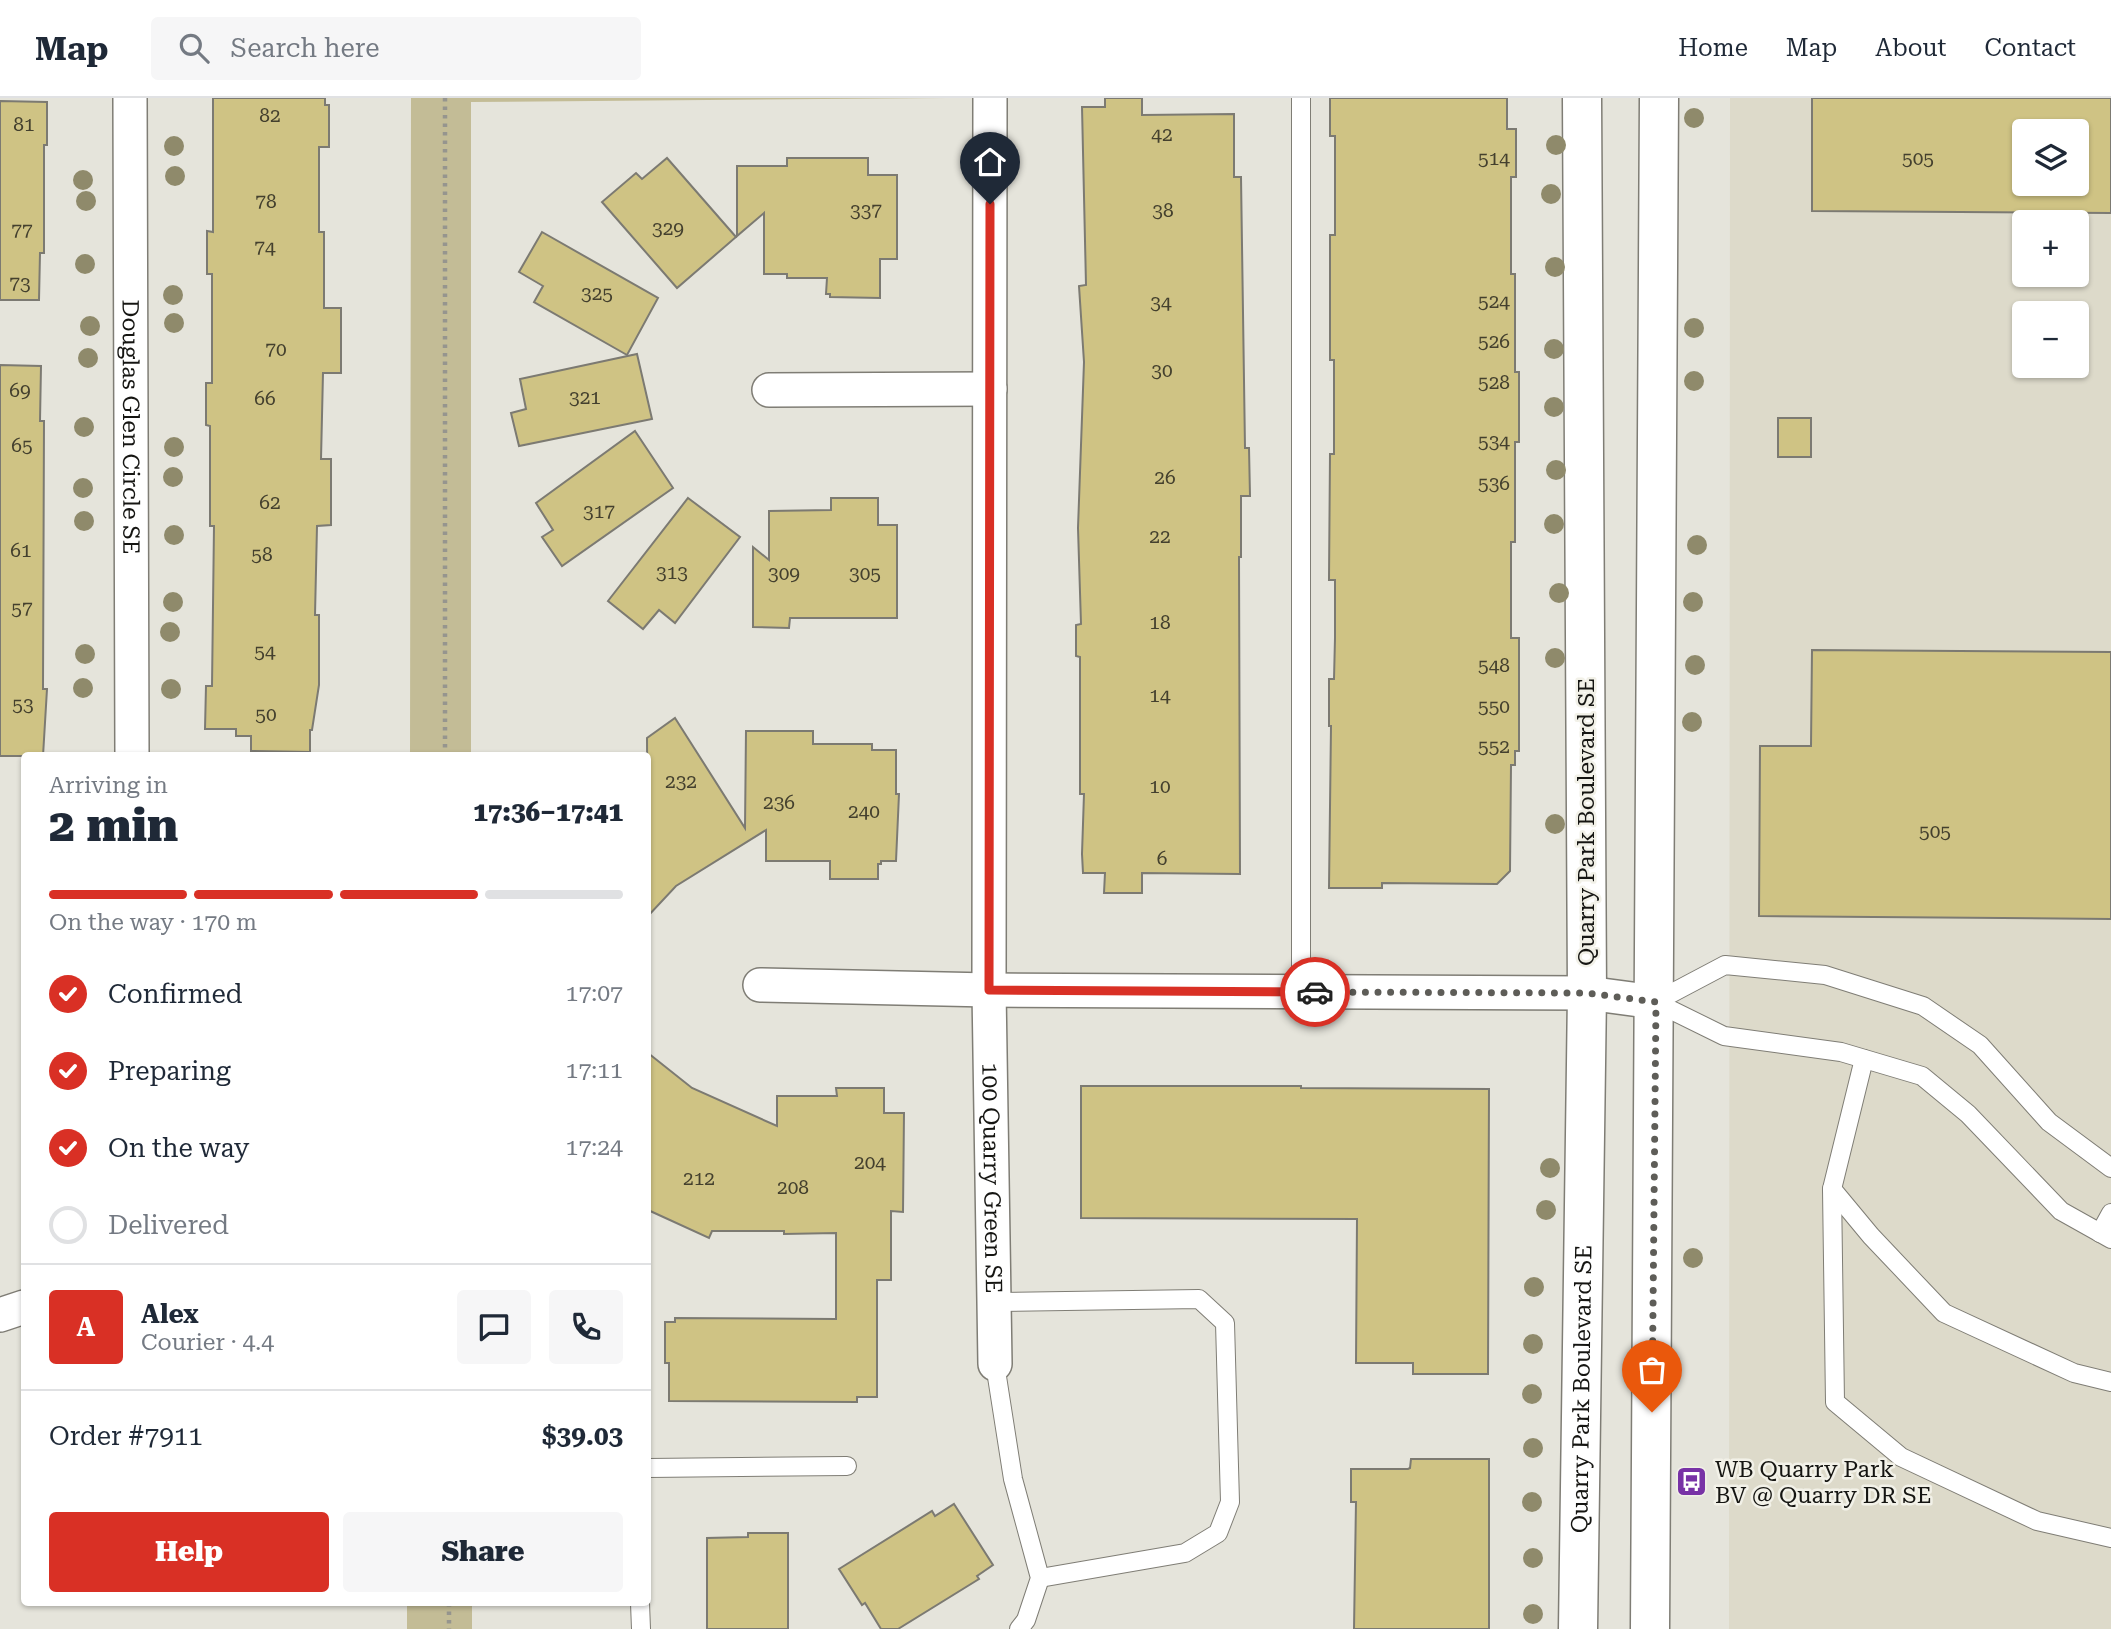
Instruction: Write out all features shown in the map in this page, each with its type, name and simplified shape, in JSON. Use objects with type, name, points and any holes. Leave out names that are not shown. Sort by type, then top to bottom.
[{"type":"street","name":"Douglas Glen Circle SE","points":[[130,98],[132,752]]},
{"type":"street","name":"100 Quarry Green SE","points":[[990,98],[989,990],[996,1364]]},
{"type":"street","name":"Quarry Park Boulevard SE","points":[[1578,1629],[1587,993],[1582,98]]},
{"type":"street","points":[[1650,1629],[1656,1002],[1659,98]]},
{"type":"street","points":[[769,390],[990,388]]},
{"type":"street","points":[[760,985],[989,990],[1587,993],[1656,1002]]},
{"type":"street","points":[[0,1315],[21,1308]]},
{"type":"lane","points":[[1301,98],[1301,992]]},
{"type":"lane","points":[[1656,1002],[1725,965],[1825,975],[1923,1006],[1980,1045],[2049,1122],[2111,1168]]},
{"type":"lane","points":[[1656,1002],[1724,1036],[1840,1052],[1922,1076],[1968,1114],[2061,1211],[2106,1236],[2111,1213]]},
{"type":"lane","points":[[1864,1059],[1832,1189],[1835,1402],[1901,1457],[2037,1521],[2111,1538]]},
{"type":"lane","points":[[1832,1189],[1871,1236],[1944,1313],[2074,1373],[2111,1382]]},
{"type":"lane","points":[[995,1302],[1199,1299],[1225,1323],[1230,1502],[1218,1533],[1185,1553],[1040,1578]]},
{"type":"lane","points":[[996,1364],[1013,1479],[1040,1578],[1026,1620],[1019,1629]]},
{"type":"lane","points":[[651,1468],[847,1466]]},
{"type":"lane","points":[[640,1606],[641,1629]]},
{"type":"path","points":[[444,752],[445,98]]},
{"type":"path","points":[[449,1606],[449,1629]]},
{"type":"shaded area","points":[[411,98],[946,98],[471,102],[471,752],[410,752]]},
{"type":"shaded area","points":[[1730,98],[2111,98],[2111,1629],[1729,1629]]},
{"type":"shaded area","points":[[407,1606],[472,1606],[472,1629],[407,1629]]},
{"type":"building","points":[[213,98],[325,98],[325,105],[329,105],[329,147],[319,147],[319,232],[324,232],[324,308],[341,308],[341,373],[323,373],[321,459],[331,459],[331,525],[317,526],[315,615],[319,615],[319,685],[310,730],[310,752],[251,751],[251,736],[236,736],[236,729],[205,729],[206,686],[212,686],[214,526],[210,526],[210,426],[206,425],[206,383],[212,383],[212,274],[207,274],[207,231],[213,232]]},
{"type":"building","points":[[1105,98],[1142,98],[1142,115],[1234,114],[1234,177],[1241,177],[1245,448],[1249,448],[1250,496],[1241,496],[1239,557],[1240,874],[1142,873],[1142,893],[1104,893],[1105,873],[1083,873],[1082,854],[1084,794],[1080,794],[1080,657],[1076,656],[1076,625],[1081,624],[1078,528],[1084,362],[1079,286],[1086,285],[1082,107],[1105,107]]},
{"type":"building","points":[[1330,98],[1507,98],[1507,129],[1516,129],[1516,177],[1511,177],[1511,274],[1515,274],[1515,372],[1519,372],[1519,442],[1515,442],[1511,638],[1519,638],[1519,751],[1515,751],[1515,765],[1511,765],[1510,871],[1497,884],[1382,883],[1382,888],[1329,888],[1329,679],[1334,679],[1335,638],[1335,580],[1329,580],[1330,454],[1334,454],[1334,360],[1330,360],[1330,235],[1335,235],[1335,136],[1330,136]]},
{"type":"building","points":[[1812,98],[2111,98],[2111,213],[2089,213],[2089,210],[2012,210],[2012,212],[1812,211]]},
{"type":"building","points":[[0,101],[47,102],[47,145],[44,145],[44,253],[40,253],[39,300],[0,300]]},
{"type":"building","points":[[667,158],[736,237],[677,288],[602,202],[636,173],[642,179]]},
{"type":"building","points":[[787,158],[868,158],[868,175],[897,175],[897,259],[880,259],[880,298],[830,297],[830,294],[826,294],[827,278],[787,278],[787,274],[764,274],[764,213],[737,236],[737,166],[787,166]]},
{"type":"building","points":[[542,232],[658,298],[627,355],[534,302],[543,286],[519,272]]},
{"type":"building","points":[[637,354],[652,419],[519,446],[511,413],[526,409],[520,379]]},
{"type":"building","points":[[0,365],[41,366],[40,421],[44,421],[43,689],[47,689],[43,752],[0,756]]},
{"type":"building","points":[[1778,418],[1811,418],[1811,457],[1778,457]]},
{"type":"building","points":[[635,431],[673,488],[562,566],[542,537],[553,530],[536,503]]},
{"type":"building","points":[[688,498],[740,537],[675,623],[659,610],[643,629],[608,601]]},
{"type":"building","points":[[831,498],[878,498],[878,525],[897,525],[897,618],[790,618],[789,628],[753,627],[753,547],[769,560],[769,511],[831,510]]},
{"type":"building","points":[[1812,650],[2111,652],[2111,919],[1759,916],[1760,746],[1811,746]]},
{"type":"building","points":[[675,718],[745,828],[746,731],[813,731],[813,744],[872,744],[872,750],[896,750],[896,794],[899,794],[896,861],[881,861],[881,864],[878,864],[878,879],[830,879],[830,861],[766,861],[766,830],[676,886],[651,913],[651,752],[647,752],[647,738]]},
{"type":"building","points":[[651,1055],[692,1088],[777,1126],[777,1096],[837,1096],[836,1088],[884,1088],[884,1113],[904,1113],[903,1212],[891,1211],[891,1280],[877,1280],[877,1397],[857,1397],[857,1402],[669,1401],[665,1322],[675,1322],[675,1318],[836,1319],[836,1233],[712,1231],[709,1238],[651,1211]]},
{"type":"building","points":[[1081,1086],[1489,1089],[1488,1374],[1413,1374],[1413,1363],[1356,1363],[1357,1219],[1081,1218]]},
{"type":"building","points":[[1411,1459],[1489,1459],[1489,1629],[1354,1629],[1356,1502],[1351,1502],[1351,1469],[1408,1469]]},
{"type":"building","points":[[954,1504],[993,1565],[977,1576],[979,1579],[898,1629],[881,1629],[839,1569],[932,1511],[935,1516]]},
{"type":"building","points":[[748,1533],[788,1533],[788,1629],[707,1629],[707,1538],[748,1537]]},
{"type":"way so far","points":[[1315,992],[1587,993],[1656,1002],[1652,1412]]},
{"type":"place","name":"WB Quarry Park BV @ Quarry DR SE","points":[[1692,1482]]},
{"type":"route","points":[[990,204],[989,990],[1315,992]]}]
